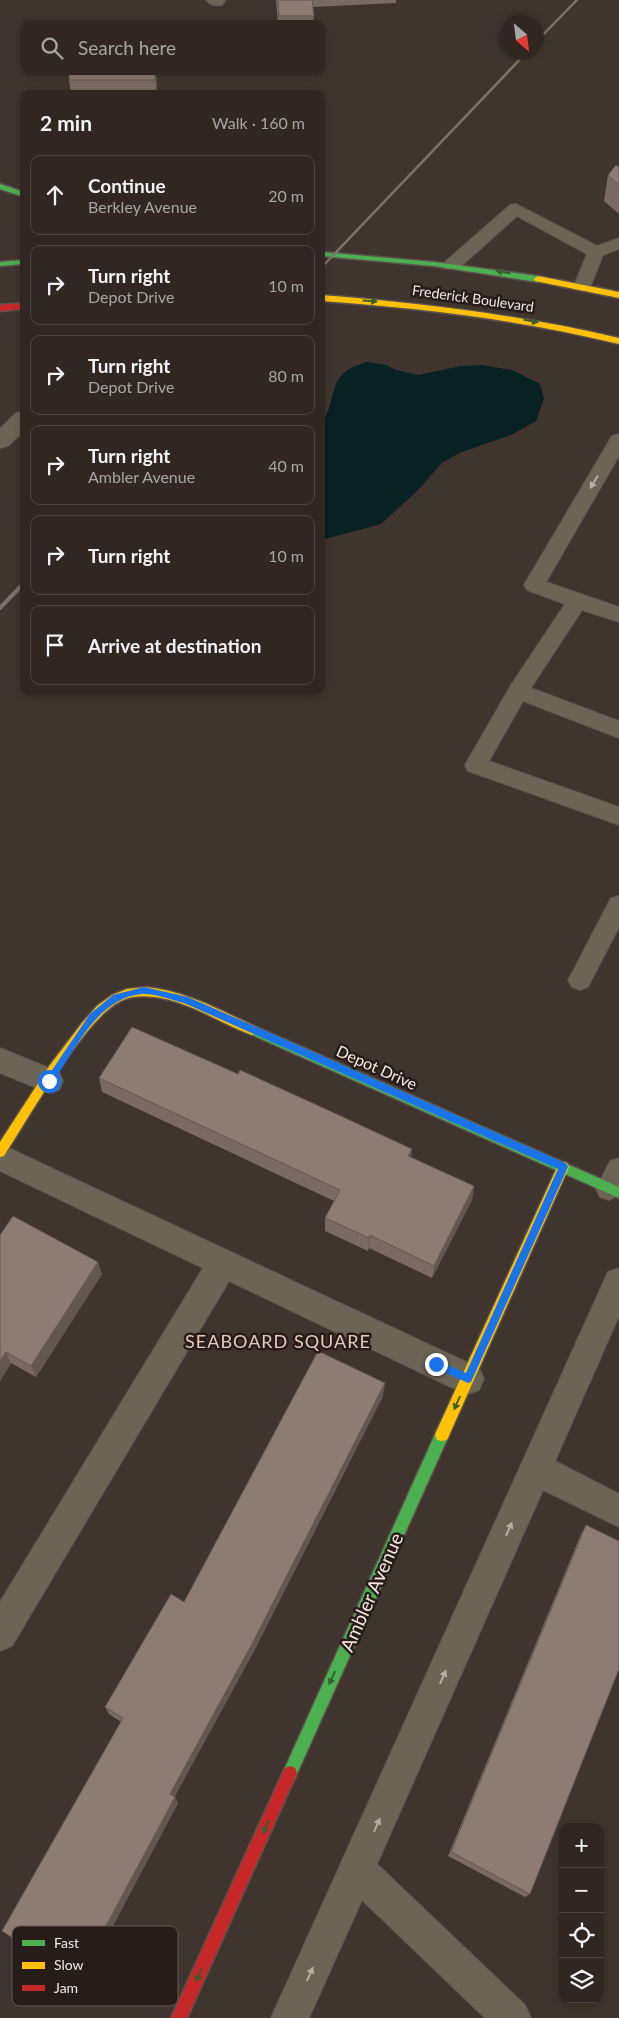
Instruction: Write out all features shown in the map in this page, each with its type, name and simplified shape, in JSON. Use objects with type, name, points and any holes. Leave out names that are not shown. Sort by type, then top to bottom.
[{"type":"main road","points":[[0,186],[20,194]]},
{"type":"main road","name":"Frederick Boulevard","points":[[325,254],[490,270],[583,286],[619,295]]},
{"type":"main road","points":[[0,264],[20,262]]},
{"type":"main road","name":"Frederick Boulevard","points":[[325,298],[397,302],[475,311],[536,322],[619,341]]},
{"type":"main road","points":[[0,308],[20,306]]},
{"type":"main road","name":"Depot Drive","points":[[49,1081],[93,1017],[116,997],[144,990],[185,1000],[564,1167],[616,1184]]},
{"type":"main road","points":[[0,1152],[49,1081]]},
{"type":"main road","name":"Ambler Avenue","points":[[179,2018],[564,1167]]},
{"type":"street","points":[[0,441],[20,422]]},
{"type":"street","points":[[0,1060],[49,1081]]},
{"type":"street","points":[[0,1157],[468,1379]]},
{"type":"street","points":[[0,1634],[223,1263]]},
{"type":"street","points":[[290,2018],[619,1282]]},
{"type":"street","points":[[536,1469],[619,1511]]},
{"type":"street","points":[[357,1870],[512,2018]]},
{"type":"lane","points":[[452,265],[516,209],[596,252]]},
{"type":"lane","points":[[583,286],[596,252],[619,243]]},
{"type":"lane","points":[[619,440],[534,585],[619,615]]},
{"type":"lane","points":[[578,600],[518,691],[476,765],[619,816]]},
{"type":"lane","points":[[518,691],[619,730]]},
{"type":"lane","points":[[580,980],[619,906]]},
{"type":"water","points":[[367,362],[386,365],[396,370],[418,375],[461,366],[481,365],[512,370],[540,384],[544,399],[536,421],[511,435],[459,453],[442,463],[417,491],[381,524],[325,539],[325,418],[338,380],[353,367]]},
{"type":"building","points":[[278,0],[312,0],[314,16],[279,16]]},
{"type":"building","points":[[69,75],[155,75],[155,80],[69,80]]},
{"type":"building","points":[[616,165],[619,167],[619,185],[608,175]]},
{"type":"building","points":[[132,1027],[238,1074],[240,1070],[412,1149],[408,1156],[474,1186],[434,1266],[370,1235],[369,1238],[325,1218],[340,1190],[99,1078]]},
{"type":"building","points":[[13,1216],[98,1262],[31,1366],[6,1352],[0,1361],[0,1235]]},
{"type":"building","points":[[318,1351],[385,1383],[253,1642],[170,1794],[175,1797],[106,1926],[12,1926],[12,1938],[2,1931],[123,1718],[105,1707],[171,1594],[184,1602]]},
{"type":"building","points":[[586,1525],[619,1541],[619,1669],[530,1894],[451,1852]]},
{"type":"railway","points":[[544,34],[577,0]]},
{"type":"railway","points":[[325,264],[519,60]]},
{"type":"railway","points":[[0,608],[20,587]]},
{"type":"traffic: fast","points":[[0,186],[20,194]]},
{"type":"traffic: fast","points":[[325,254],[434,264],[538,279]]},
{"type":"traffic: fast","points":[[0,264],[20,262]]},
{"type":"traffic: fast","points":[[252,1030],[619,1193]]},
{"type":"traffic: fast","points":[[290,1773],[442,1435]]},
{"type":"traffic: slow","points":[[538,279],[619,295]]},
{"type":"traffic: slow","points":[[325,298],[396,304],[508,318],[619,341]]},
{"type":"traffic: slow","points":[[0,1152],[70,1047],[101,1010],[119,996],[146,992],[174,996],[252,1030]]},
{"type":"traffic: slow","points":[[442,1435],[563,1167]]},
{"type":"traffic: jam","points":[[0,308],[20,306]]},
{"type":"traffic: jam","points":[[179,2018],[290,1773]]},
{"type":"district","name":"SEABOARD SQUARE","points":[[278,1341]]},
{"type":"route","points":[[49,1081],[93,1017],[116,997],[144,990],[185,1000],[564,1167],[468,1379],[436,1364]]}]
